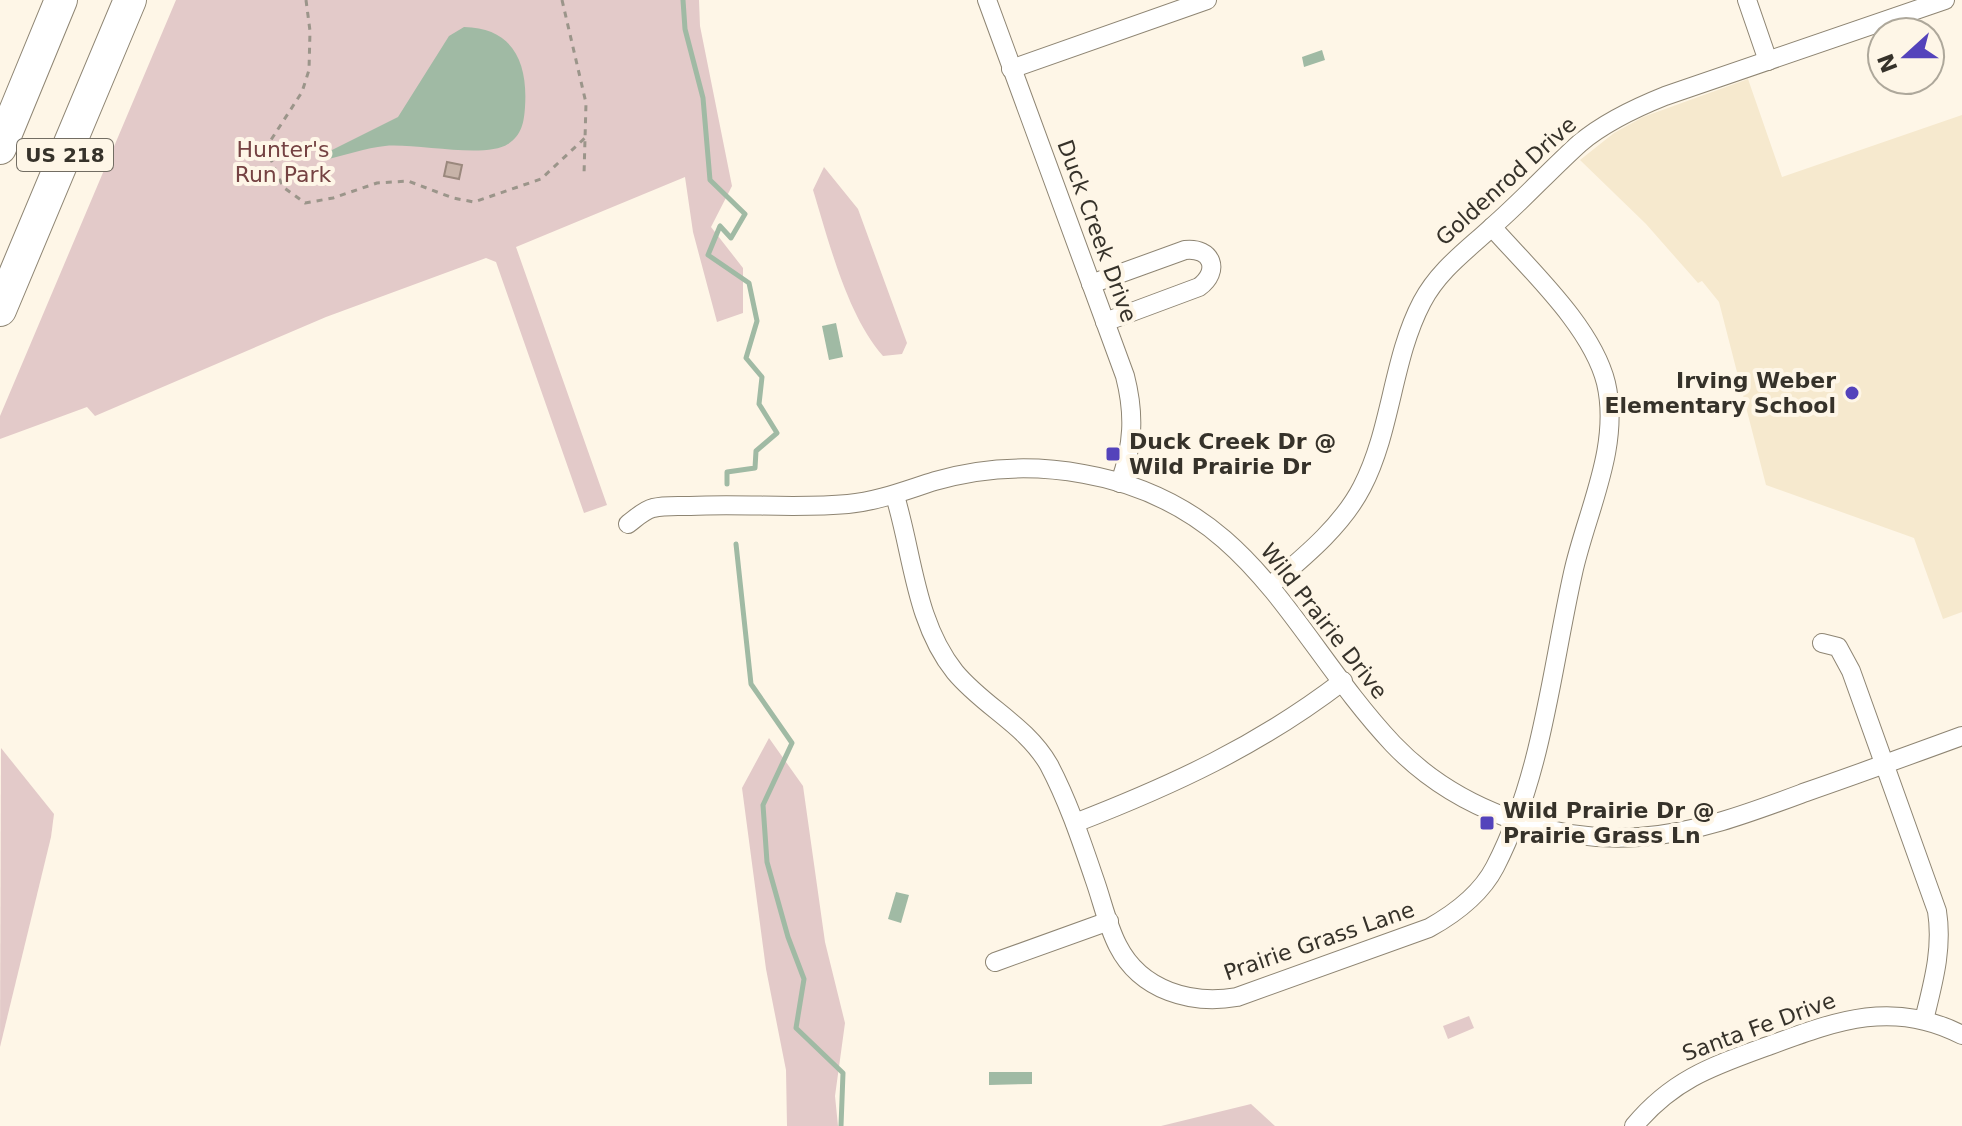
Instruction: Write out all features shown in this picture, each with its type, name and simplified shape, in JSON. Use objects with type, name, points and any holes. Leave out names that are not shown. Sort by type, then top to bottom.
[{"type":"highway","name":"US 218","points":[[0,148],[61,0]]},
{"type":"highway","name":"US 218","points":[[0,312],[130,0]]},
{"type":"highway","points":[[0,131],[39,53]]},
{"type":"street","name":"Duck Creek Drive","points":[[987,0],[1131,401],[1133,425],[1130,450],[1120,483]]},
{"type":"street","points":[[1011,69],[1207,0]]},
{"type":"street","points":[[1747,0],[1768,61]]},
{"type":"street","name":"Goldenrod Drive","points":[[1271,585],[1344,516],[1362,488],[1375,457],[1412,322],[1422,300],[1449,263],[1582,142],[1605,125],[1665,96],[1945,0]]},
{"type":"street","name":"Prairie Grass Lane","points":[[895,496],[923,612],[937,644],[956,673],[975,693],[1015,724],[1034,743],[1047,763],[1075,823],[1119,947],[1131,964],[1161,989],[1198,1000],[1237,997],[1398,940],[1445,919],[1481,889],[1494,869],[1515,820],[1547,711],[1573,573],[1606,450],[1609,414],[1606,384],[1586,336],[1492,227]]},
{"type":"street","points":[[1091,284],[1185,250],[1195,249],[1205,253],[1210,262],[1212,272],[1199,287],[1105,322]]},
{"type":"street","name":"Wild Prairie Drive","points":[[628,524],[651,508],[718,504],[817,507],[895,496],[936,481],[1006,469],[1052,469],[1120,483],[1191,515],[1230,544],[1271,585],[1388,737],[1424,771],[1480,806],[1515,820],[1574,835],[1607,838],[1672,833],[1756,811],[1962,736]]},
{"type":"street","points":[[1822,643],[1838,647],[1851,671],[1937,911],[1941,935],[1939,955],[1924,1020]]},
{"type":"street","points":[[1075,823],[1172,785],[1218,761],[1264,736],[1343,681]]},
{"type":"street","points":[[995,962],[1109,921]]},
{"type":"street","name":"Santa Fe Drive","points":[[1634,1126],[1667,1092],[1706,1068],[1834,1022],[1884,1015],[1924,1020],[1962,1035]]},
{"type":"path","points":[[306,0],[310,31],[309,70],[302,92],[269,143],[269,155],[283,187],[305,203],[333,198],[377,183],[408,181],[453,198],[474,202],[541,179],[586,137]]},
{"type":"path","points":[[562,0],[586,103],[584,175]]},
{"type":"shaded area","points":[[464,27],[495,34],[506,41],[520,62],[524,76],[525,113],[521,128],[513,140],[498,148],[484,150],[385,146],[325,160],[318,157],[398,117],[449,36]]},
{"type":"shaded area","points":[[1322,50],[1325,60],[1304,67],[1302,57]]},
{"type":"shaded area","name":"Irving Weber Elementary School","points":[[1748,79],[1782,177],[1962,115],[1962,612],[1943,619],[1914,538],[1766,485],[1719,302],[1702,281],[1698,283],[1646,224],[1580,160],[1614,133],[1643,117]]},
{"type":"shaded area","points":[[836,323],[843,357],[829,360],[822,326]]},
{"type":"shaded area","points":[[896,892],[909,895],[901,923],[888,919]]},
{"type":"shaded area","points":[[989,1072],[1032,1072],[1032,1084],[989,1085]]},
{"type":"green space","name":"Hunter's Run Park","points":[[176,0],[699,0],[700,26],[732,186],[711,227],[743,268],[743,313],[717,322],[693,232],[685,177],[516,247],[607,505],[584,513],[496,262],[486,258],[326,317],[95,416],[87,407],[0,439],[0,416]]},
{"type":"green space","points":[[824,167],[858,209],[907,343],[902,354],[883,356],[870,339],[849,299],[813,190]]},
{"type":"green space","points":[[769,738],[803,786],[825,942],[845,1023],[835,1096],[838,1126],[787,1126],[786,1070],[766,969],[742,788]]},
{"type":"green space","points":[[1,748],[54,814],[0,1047]]},
{"type":"green space","points":[[1469,1016],[1474,1028],[1448,1039],[1443,1026]]},
{"type":"green space","points":[[1251,1104],[1275,1126],[1161,1126]]},
{"type":"building","points":[[447,162],[462,165],[459,179],[444,176]]},
{"type":"waterway","points":[[683,0],[685,29],[703,98],[710,180],[745,214],[731,238],[720,226],[708,255],[749,283],[757,321],[746,358],[762,377],[759,404],[777,433],[756,451],[755,468],[727,472],[727,484]]},
{"type":"waterway","points":[[736,544],[751,684],[792,743],[763,805],[767,862],[788,937],[804,979],[796,1028],[843,1073],[841,1126]]},
{"type":"place","name":"Irving Weber Elementary School","points":[[1852,393]]},
{"type":"place","name":"Duck Creek Dr @ Wild Prairie Dr","points":[[1113,454]]},
{"type":"place","name":"Wild Prairie Dr @ Prairie Grass Ln","points":[[1487,823]]}]
